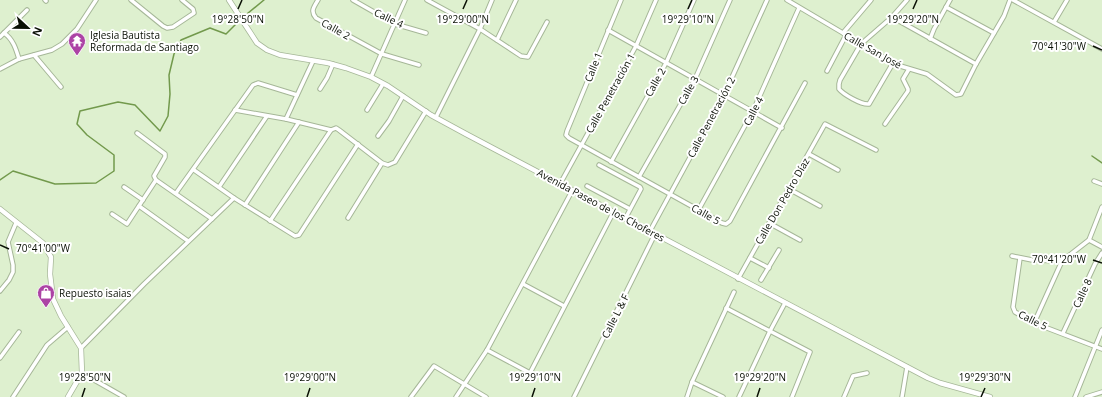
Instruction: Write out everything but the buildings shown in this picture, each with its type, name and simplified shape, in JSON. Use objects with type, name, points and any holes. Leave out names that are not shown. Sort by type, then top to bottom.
[{"type":"street","points":[[0,69],[19,59],[52,50],[62,44],[76,29],[96,0]]},
{"type":"street","points":[[131,0],[168,28],[173,27],[193,14],[193,9],[182,0]]},
{"type":"street","name":"Avenida Paseo de los Choferes","points":[[230,0],[257,42],[267,50],[280,55],[333,64],[371,78],[436,117],[572,191],[907,367],[940,383],[990,397]]},
{"type":"street","name":"Calle 2","points":[[318,0],[312,10],[312,14],[316,18],[382,54],[419,65]]},
{"type":"street","name":"Calle 4","points":[[353,0],[395,24],[426,33]]},
{"type":"street","points":[[371,78],[405,0]]},
{"type":"street","points":[[428,0],[480,29],[521,56],[528,57],[547,22]]},
{"type":"street","points":[[436,117],[480,29],[492,0]]},
{"type":"street","points":[[497,40],[516,0]]},
{"type":"street","name":"Calle 1","points":[[566,135],[621,0]]},
{"type":"street","name":"Calle Penetración 1","points":[[560,184],[636,46],[656,0]]},
{"type":"street","name":"Calle 2","points":[[611,162],[666,63],[694,0]]},
{"type":"street","name":"Calle 3","points":[[639,177],[695,79],[730,0]]},
{"type":"street","name":"Calle Penetración 2","points":[[650,231],[724,96],[767,0]]},
{"type":"street","name":"Calle San José","points":[[787,0],[893,63],[927,74],[956,95],[960,95],[976,64]]},
{"type":"street","points":[[827,71],[845,34],[871,0]]},
{"type":"street","points":[[893,63],[869,104],[862,103],[842,93],[839,89],[838,84],[861,44],[892,17],[907,0]]},
{"type":"street","points":[[930,39],[934,28],[950,0]]},
{"type":"street","points":[[892,17],[976,64],[1007,9],[1010,0]]},
{"type":"street","points":[[1014,0],[1102,49]]},
{"type":"street","points":[[1054,22],[1067,0]]},
{"type":"street","points":[[946,7],[994,33]]},
{"type":"street","name":"Calle 4","points":[[698,210],[753,111],[799,8]]},
{"type":"street","points":[[0,37],[27,10]]},
{"type":"street","points":[[608,30],[782,128]]},
{"type":"street","points":[[4,33],[11,40],[19,59]]},
{"type":"street","points":[[34,56],[60,87]]},
{"type":"street","points":[[286,119],[313,61]]},
{"type":"street","points":[[320,89],[333,64]]},
{"type":"street","points":[[885,124],[908,92],[908,88],[903,79],[909,69]]},
{"type":"street","points":[[176,193],[194,170],[253,85],[258,83],[297,95]]},
{"type":"street","name":"Calle 5","points":[[566,135],[611,162],[726,224],[730,222],[805,83]]},
{"type":"street","points":[[367,110],[383,84]]},
{"type":"street","points":[[378,136],[389,121],[403,96]]},
{"type":"street","points":[[235,110],[286,119],[331,130],[336,128],[382,163],[388,165],[395,162],[426,111]]},
{"type":"street","points":[[219,187],[266,116]]},
{"type":"street","points":[[246,205],[299,122]]},
{"type":"street","name":"Calle Don Pedro Díaz","points":[[738,278],[825,124],[876,150]]},
{"type":"street","points":[[270,221],[331,130]]},
{"type":"street","points":[[137,133],[165,154],[165,157],[154,176],[156,180],[212,219]]},
{"type":"street","points":[[194,170],[234,198],[291,235],[295,236],[299,235],[358,144]]},
{"type":"street","points":[[809,154],[838,170]]},
{"type":"street","points":[[348,218],[382,163]]},
{"type":"street","points":[[599,165],[640,187],[641,191],[625,219]]},
{"type":"street","points":[[112,214],[127,224],[156,180]]},
{"type":"street","points":[[1094,181],[1102,184]]},
{"type":"street","points":[[587,186],[630,209]]},
{"type":"street","points":[[124,187],[143,200]]},
{"type":"street","points":[[789,189],[820,206]]},
{"type":"street","points":[[456,397],[487,350],[572,191]]},
{"type":"street","points":[[81,348],[234,198]]},
{"type":"street","points":[[139,206],[188,242]]},
{"type":"street","points":[[1034,323],[1062,261],[1090,240],[1102,207]]},
{"type":"street","points":[[0,209],[43,243],[51,258],[50,274],[53,299],[61,316],[81,348],[82,372],[68,397]]},
{"type":"street","points":[[487,350],[530,373],[613,213]]},
{"type":"street","points":[[0,291],[9,280],[13,272],[13,264],[8,242],[16,223]]},
{"type":"street","points":[[769,223],[800,240]]},
{"type":"street","name":"Calle L & F","points":[[574,397],[654,234]]},
{"type":"street","points":[[1090,240],[1102,247]]},
{"type":"street","points":[[761,280],[779,250]]},
{"type":"street","name":"Calle 8","points":[[1062,333],[1095,264],[1102,253]]},
{"type":"street","points":[[1012,256],[1032,260],[1062,261]]},
{"type":"street","points":[[750,258],[769,268]]},
{"type":"street","name":"Calle 5","points":[[1020,258],[1013,309],[1015,312],[1034,323],[1102,349]]},
{"type":"street","points":[[523,284],[564,306]]},
{"type":"street","points":[[686,397],[734,292]]},
{"type":"street","points":[[739,397],[785,303]]},
{"type":"street","points":[[726,308],[810,352],[792,397]]},
{"type":"street","points":[[13,397],[47,345],[68,327]]},
{"type":"street","points":[[1075,397],[1102,330]]},
{"type":"street","points":[[0,358],[19,332]]},
{"type":"street","points":[[411,397],[434,366],[486,397]]},
{"type":"street","points":[[902,397],[907,367]]},
{"type":"street","points":[[82,372],[124,397]]},
{"type":"street","points":[[844,397],[853,376],[867,373]]},
{"type":"street","points":[[692,382],[723,397]]},
{"type":"street","points":[[1086,397],[1102,392]]},
{"type":"waterway","points":[[0,180],[13,171],[55,184],[96,183],[114,171],[114,155],[87,135],[77,124],[80,111],[118,102],[135,105],[160,131],[168,116],[170,94],[169,75],[174,54],[181,40],[210,28],[226,34],[242,18],[264,0]]},
{"type":"waterway","points":[[1092,156],[1102,163]]},
{"type":"place","name":"Iglesia Bautista Reformada de Santiago","points":[[77,56]]},
{"type":"place","name":"Repuesto isaias","points":[[46,308]]}]
